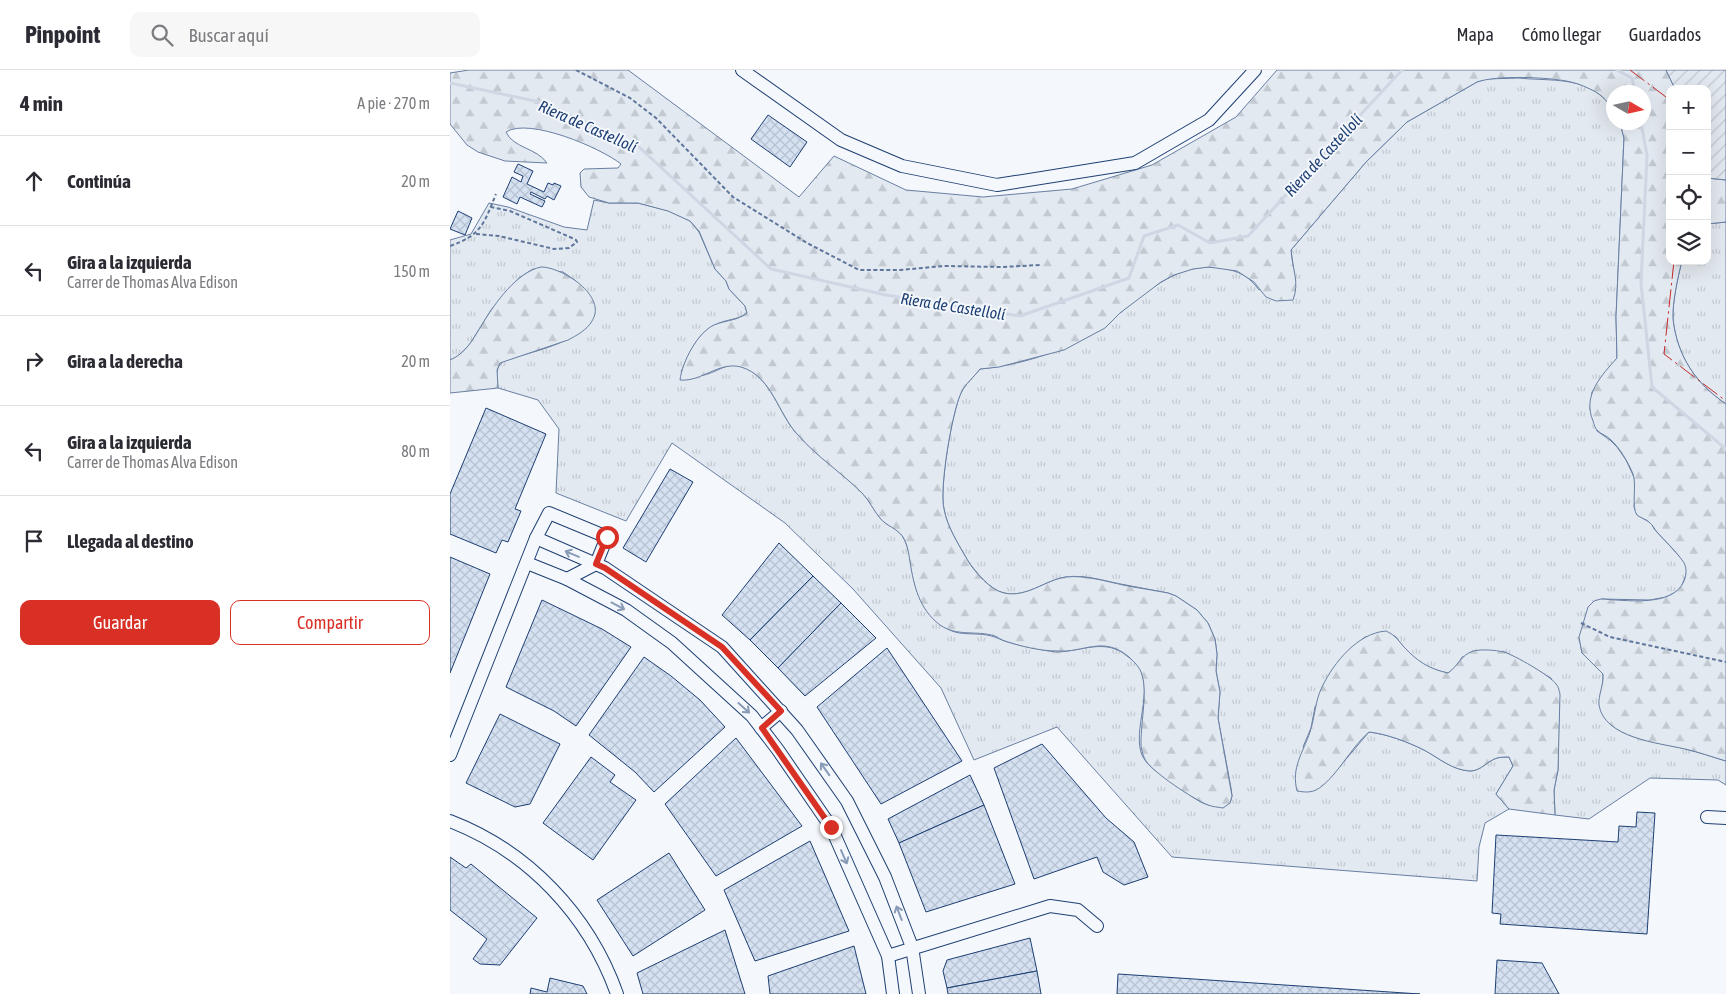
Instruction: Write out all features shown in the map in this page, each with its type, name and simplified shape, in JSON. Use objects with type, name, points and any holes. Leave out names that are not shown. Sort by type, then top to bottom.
[{"type":"street","points":[[742,70],[841,140],[902,166],[997,186],[1135,163],[1209,120],[1255,70]]},
{"type":"street","points":[[450,755],[536,538],[548,513],[607,537],[596,564],[568,579]]},
{"type":"street","points":[[536,538],[605,568],[722,647],[797,730],[848,801],[885,877],[912,947],[919,994]]},
{"type":"street","points":[[526,563],[568,579],[626,610],[672,643],[752,716],[831,827],[888,956],[893,994]]},
{"type":"street","points":[[762,728],[781,711]]},
{"type":"street","points":[[1708,817],[1726,818]]},
{"type":"street","points":[[450,820],[471,829],[506,849],[550,886],[567,904],[590,937],[609,973],[617,994]]},
{"type":"street","points":[[888,956],[912,947],[1050,906],[1078,910],[1098,926]]},
{"type":"path","points":[[576,70],[630,98],[656,118],[733,197],[807,243],[859,270],[900,270],[944,266],[1040,265]]},
{"type":"path","points":[[450,246],[476,234],[496,194]]},
{"type":"path","points":[[476,234],[499,236],[554,249],[569,248],[577,242],[572,238],[510,211],[491,207]]},
{"type":"path","points":[[1581,623],[1610,637],[1726,662]]},
{"type":"green space","points":[[469,70],[628,70],[799,197],[834,156],[906,190],[983,197],[1072,189],[1152,165],[1236,117],[1277,70],[1666,70],[1673,85],[1666,85],[1666,265],[1681,265],[1673,306],[1675,332],[1684,357],[1697,378],[1726,404],[1726,761],[1690,750],[1634,737],[1611,725],[1603,716],[1599,705],[1603,674],[1582,653],[1579,637],[1588,607],[1594,601],[1601,599],[1634,601],[1659,599],[1678,590],[1684,581],[1686,572],[1684,562],[1647,520],[1637,515],[1634,507],[1634,479],[1631,469],[1617,447],[1609,438],[1596,429],[1590,412],[1590,403],[1595,386],[1617,358],[1616,317],[1624,138],[1622,130],[1651,130],[1651,85],[1606,85],[1606,101],[1596,92],[1571,82],[1550,79],[1497,78],[1477,82],[1407,122],[1366,162],[1291,250],[1296,281],[1293,300],[1276,301],[1266,297],[1254,282],[1237,271],[1209,267],[1193,269],[1174,275],[1161,282],[1120,313],[1105,328],[1064,350],[999,367],[980,369],[963,390],[957,403],[950,433],[943,499],[948,522],[968,561],[988,584],[1004,593],[1020,593],[1058,579],[1080,577],[1168,593],[1197,610],[1208,623],[1215,639],[1217,654],[1216,671],[1220,692],[1218,718],[1232,796],[1230,803],[1223,808],[1208,805],[1193,797],[1165,779],[1146,761],[1141,746],[1144,682],[1137,665],[1129,657],[1111,647],[1102,646],[1067,651],[1037,649],[1004,641],[988,634],[953,631],[940,625],[922,604],[913,580],[908,549],[903,537],[898,531],[882,521],[862,493],[813,451],[798,435],[785,417],[774,396],[760,378],[741,367],[733,366],[718,369],[696,378],[680,380],[687,357],[702,334],[714,325],[739,318],[747,313],[745,306],[729,289],[726,281],[715,269],[699,231],[690,221],[668,211],[638,203],[609,203],[589,197],[581,187],[580,173],[584,169],[618,168],[621,164],[598,150],[565,136],[531,128],[517,128],[506,132],[519,145],[537,154],[547,163],[505,161],[478,152],[467,145],[450,124],[450,73]]},
{"type":"green space","points":[[1666,70],[1726,70],[1726,180],[1711,178],[1711,85],[1673,85]]},
{"type":"green space","points":[[1519,78],[1571,82],[1581,85],[1601,96],[1606,101],[1606,130],[1622,130],[1624,138],[1616,317],[1617,358],[1592,392],[1590,409],[1597,431],[1617,447],[1633,475],[1636,483],[1634,507],[1637,515],[1651,523],[1655,530],[1683,560],[1687,568],[1680,590],[1666,597],[1650,600],[1601,599],[1579,637],[1582,653],[1603,674],[1600,698],[1602,712],[1608,722],[1628,735],[1640,739],[1726,761],[1726,785],[1718,780],[1650,778],[1589,819],[1555,815],[1554,790],[1558,770],[1559,705],[1551,678],[1505,652],[1462,657],[1456,668],[1448,673],[1431,668],[1417,660],[1395,636],[1365,637],[1349,650],[1315,707],[1311,728],[1303,747],[1330,778],[1369,732],[1404,741],[1451,766],[1463,770],[1474,771],[1497,758],[1509,757],[1513,766],[1496,794],[1509,809],[1485,823],[1479,847],[1477,881],[1172,857],[1057,727],[974,760],[941,688],[853,589],[785,523],[672,443],[626,521],[556,493],[559,429],[538,400],[498,388],[497,375],[498,368],[502,362],[568,339],[587,327],[576,281],[563,272],[533,269],[519,278],[491,310],[470,344],[457,357],[450,360],[450,240],[471,234],[489,203],[508,207],[564,227],[587,230],[594,200],[609,203],[638,203],[669,211],[690,221],[699,232],[715,269],[726,281],[729,289],[745,306],[747,313],[707,330],[696,342],[681,372],[702,376],[728,366],[738,365],[761,380],[798,435],[864,495],[883,521],[902,535],[908,550],[916,589],[920,598],[929,614],[943,626],[956,632],[989,635],[1013,644],[1053,652],[1102,647],[1119,651],[1130,658],[1139,667],[1143,676],[1144,699],[1139,734],[1142,755],[1145,760],[1155,770],[1201,802],[1209,805],[1230,803],[1232,796],[1231,788],[1218,718],[1220,692],[1216,671],[1217,654],[1215,639],[1208,623],[1197,610],[1176,596],[1096,579],[1074,576],[1066,577],[1028,591],[1012,594],[999,591],[989,584],[968,561],[954,536],[944,509],[943,485],[947,451],[957,403],[967,384],[980,369],[1028,360],[1059,350],[1089,336],[1105,327],[1154,287],[1179,273],[1206,267],[1227,269],[1247,278],[1259,290],[1294,272],[1291,250],[1366,162],[1407,122],[1477,82],[1486,79]]},
{"type":"green space","points":[[1711,178],[1726,180],[1726,222],[1711,224]]},
{"type":"green space","points":[[1726,222],[1726,404],[1697,378],[1690,368],[1679,345],[1673,319],[1681,265],[1711,265],[1711,224]]},
{"type":"green space","points":[[541,267],[550,268],[571,277],[588,293],[594,302],[595,312],[588,327],[568,340],[500,363],[497,370],[498,388],[450,393],[450,360],[461,353],[469,344],[508,289],[524,275]]},
{"type":"green space","points":[[1386,631],[1394,636],[1419,660],[1429,667],[1441,671],[1448,673],[1465,655],[1473,651],[1492,650],[1516,657],[1553,680],[1560,694],[1558,770],[1554,790],[1555,815],[1509,809],[1496,794],[1513,766],[1509,757],[1497,758],[1474,771],[1463,770],[1451,766],[1404,741],[1369,732],[1323,785],[1311,792],[1297,791],[1297,767],[1310,732],[1316,703],[1327,677],[1348,650],[1366,637]]},
{"type":"building","points":[[768,115],[807,142],[790,167],[751,139]]},
{"type":"building","points":[[518,164],[533,171],[527,184],[544,192],[548,183],[561,186],[554,200],[547,196],[545,199],[531,192],[530,194],[545,201],[542,207],[520,197],[517,204],[503,197],[512,177],[521,182],[523,176],[514,172]]},
{"type":"building","points":[[458,211],[472,218],[465,235],[450,229]]},
{"type":"building","points":[[486,408],[546,434],[515,509],[521,511],[508,542],[502,540],[496,553],[450,534],[450,494]]},
{"type":"building","points":[[670,469],[693,482],[646,562],[623,548]]},
{"type":"building","points":[[779,543],[813,576],[750,640],[722,615]]},
{"type":"building","points":[[450,557],[490,574],[450,673]]},
{"type":"building","points":[[813,576],[841,603],[778,668],[750,640]]},
{"type":"building","points":[[542,600],[602,629],[631,647],[576,726],[554,711],[506,687]]},
{"type":"building","points":[[841,603],[876,638],[805,696],[778,668]]},
{"type":"building","points":[[887,648],[962,761],[881,804],[817,707]]},
{"type":"building","points":[[644,657],[700,700],[725,727],[654,792],[635,772],[589,735]]},
{"type":"building","points":[[500,714],[560,744],[530,804],[515,807],[466,783]]},
{"type":"building","points":[[736,738],[802,826],[716,876],[665,804]]},
{"type":"building","points":[[1042,744],[1106,818],[1134,842],[1148,877],[1124,885],[1103,872],[1097,857],[1034,879],[994,768]]},
{"type":"building","points":[[591,757],[615,775],[610,782],[636,800],[593,860],[543,823]]},
{"type":"building","points":[[970,775],[984,805],[899,843],[888,819]]},
{"type":"building","points":[[984,805],[1015,884],[926,912],[899,843]]},
{"type":"building","points":[[1637,812],[1655,813],[1647,934],[1500,924],[1501,914],[1492,913],[1496,835],[1618,842],[1619,826],[1636,827]]},
{"type":"building","points":[[810,841],[849,931],[755,961],[724,890]]},
{"type":"building","points":[[669,853],[705,910],[633,956],[597,900]]},
{"type":"building","points":[[450,857],[466,868],[471,864],[537,918],[500,965],[480,964],[473,959],[487,939],[450,910]]},
{"type":"building","points":[[725,930],[745,994],[643,994],[637,973]]},
{"type":"building","points":[[1030,938],[1037,971],[947,988],[943,971],[947,960]]},
{"type":"building","points":[[854,946],[866,994],[770,994],[768,976]]},
{"type":"building","points":[[1497,960],[1542,963],[1559,994],[1495,994]]},
{"type":"building","points":[[1037,971],[1041,994],[948,994],[947,988]]},
{"type":"building","points":[[1118,974],[1420,994],[1117,994]]},
{"type":"building","points":[[550,978],[583,986],[587,994],[530,994],[531,988],[547,992]]},
{"type":"waterway","name":"Riera de Castellolí","points":[[450,83],[544,103],[639,147],[771,269],[886,295],[1020,316],[1129,278],[1144,236],[1178,225],[1210,243],[1248,236],[1402,70]]},
{"type":"waterway","name":"Riera de Castellolí","points":[[1617,70],[1632,78],[1634,85]]},
{"type":"waterway","name":"Riera de Castellolí","points":[[1642,130],[1647,156],[1641,283],[1652,387],[1726,449]]},
{"type":"power","points":[[1630,70],[1666,97]]},
{"type":"power","points":[[1674,265],[1664,354],[1726,401]]},
{"type":"route","points":[[607,537],[596,564],[605,568],[722,647],[781,711],[762,728],[831,827]]}]
